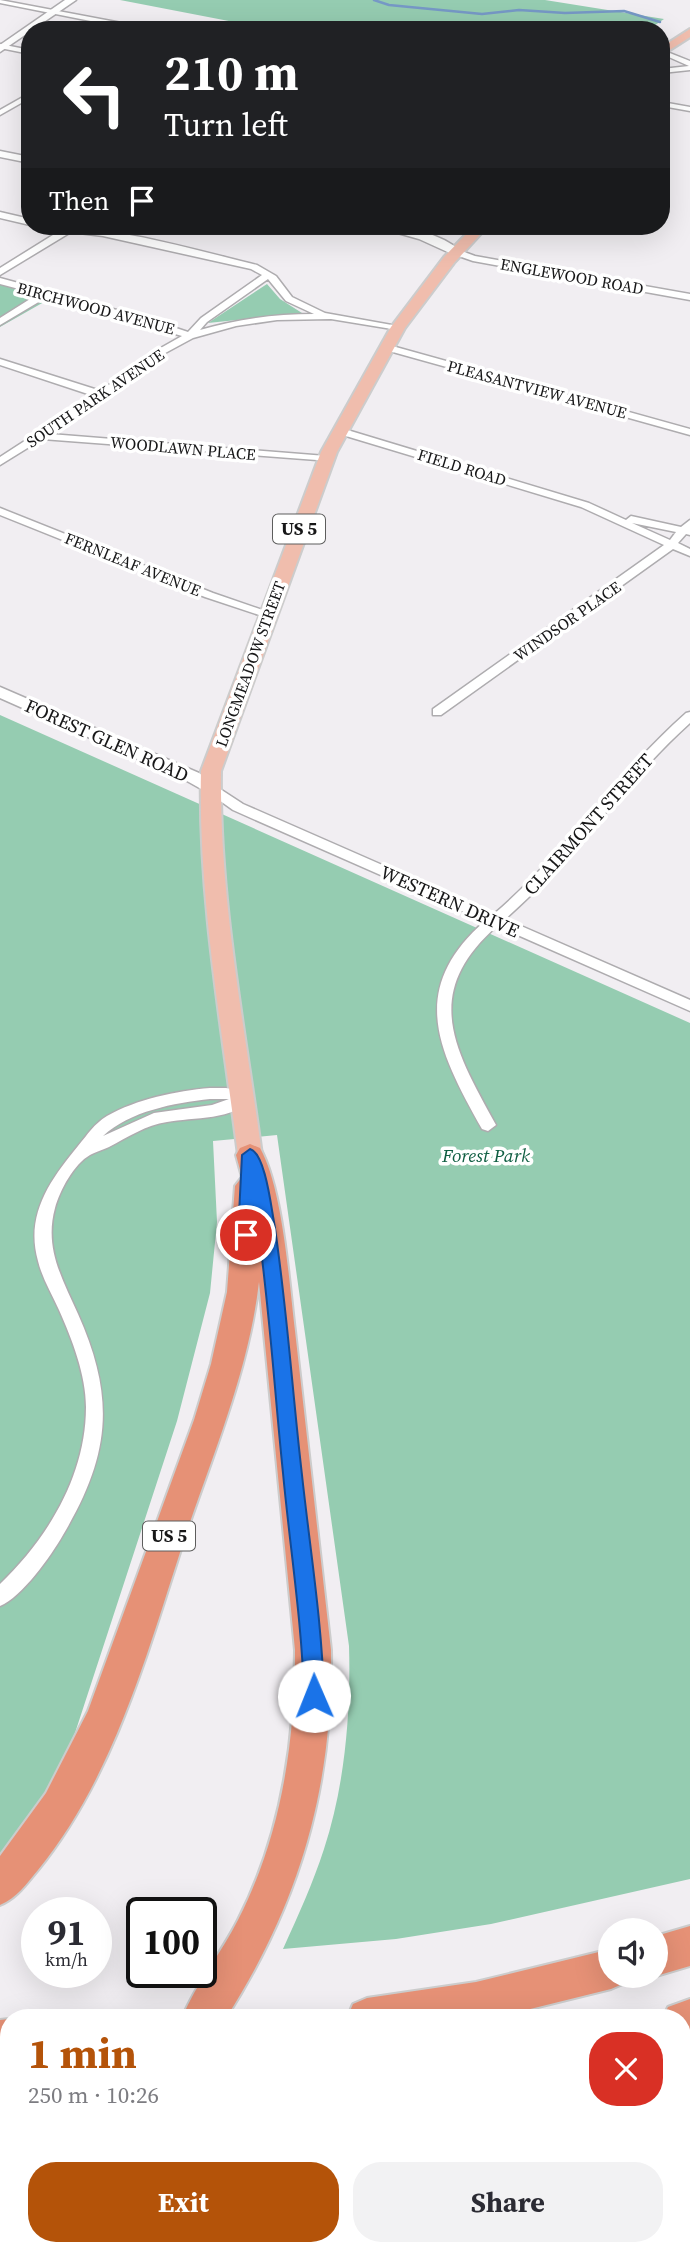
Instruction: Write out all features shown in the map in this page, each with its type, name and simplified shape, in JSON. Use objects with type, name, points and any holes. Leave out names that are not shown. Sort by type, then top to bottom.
[{"type":"highway","name":"US 5","points":[[0,1885],[49,1825],[94,1744],[200,1449],[226,1368],[241,1303],[250,1155]]},
{"type":"highway","name":"US 5","points":[[207,2009],[255,1928],[285,1853],[303,1788],[312,1738],[314,1681],[273,1272],[260,1190],[250,1155]]},
{"type":"highway","points":[[668,1952],[690,1946]]},
{"type":"highway","points":[[428,2009],[476,2002],[598,1972]]},
{"type":"main road","points":[[670,46],[690,32]]},
{"type":"main road","name":"LONGMEADOW STREET","points":[[250,1155],[216,892],[210,825],[211,771],[326,459],[385,346],[456,252],[472,235]]},
{"type":"street","points":[[40,21],[71,0]]},
{"type":"street","points":[[0,1],[101,21]]},
{"type":"street","points":[[1,47],[21,34]]},
{"type":"street","points":[[1,47],[21,50]]},
{"type":"street","points":[[670,56],[690,66]]},
{"type":"street","points":[[670,70],[690,66]]},
{"type":"street","points":[[0,113],[21,100]]},
{"type":"street","points":[[670,105],[690,109]]},
{"type":"street","points":[[0,154],[21,158]]},
{"type":"street","points":[[0,215],[21,220]]},
{"type":"street","points":[[0,272],[60,235]]},
{"type":"street","points":[[74,235],[225,270],[268,275],[289,299],[331,316]]},
{"type":"street","points":[[419,235],[456,252]]},
{"type":"street","name":"ENGLEWOOD ROAD","points":[[456,252],[473,258],[690,297]]},
{"type":"street","name":"SOUTH PARK AVENUE","points":[[190,336],[204,320],[268,275]]},
{"type":"street","name":"BIRCHWOOD AVENUE","points":[[0,281],[190,336]]},
{"type":"street","points":[[0,322],[45,294]]},
{"type":"street","name":"SOUTH PARK AVENUE","points":[[2,458],[102,395],[153,356],[190,336],[248,320],[331,316],[398,327]]},
{"type":"street","name":"PLEASANTVIEW AVENUE","points":[[385,346],[690,432]]},
{"type":"street","points":[[0,362],[102,395]]},
{"type":"street","name":"FIELD ROAD","points":[[340,431],[642,522],[688,528]]},
{"type":"street","name":"WOODLAWN PLACE","points":[[40,436],[326,459]]},
{"type":"street","name":"FIELD ROAD","points":[[585,505],[690,553]]},
{"type":"street","name":"FERNLEAF AVENUE","points":[[0,511],[209,595],[268,614]]},
{"type":"street","name":"WINDSOR PLACE","points":[[437,712],[593,604],[671,545],[688,528]]},
{"type":"street","name":"FOREST GLEN ROAD","points":[[0,692],[193,777],[212,790]]},
{"type":"street","name":"CLAIRMONT STREET","points":[[488,1125],[453,1057],[446,1031],[444,1007],[447,985],[454,967],[464,951],[529,890],[588,820],[690,716]]},
{"type":"street","name":"WESTERN DRIVE","points":[[212,790],[238,807],[490,927],[690,1006]]},
{"type":"street","points":[[0,1597],[29,1568],[58,1526],[78,1486],[94,1424],[95,1404],[75,1326],[47,1269],[43,1239],[45,1212],[53,1189],[67,1167],[83,1151],[107,1143],[152,1119],[224,1108],[244,1097]]},
{"type":"green space","points":[[120,0],[545,0],[664,19],[661,21],[228,21]]},
{"type":"green space","points":[[0,281],[51,298],[0,327]]},
{"type":"green space","points":[[267,284],[280,299],[302,313],[208,323]]},
{"type":"green space","name":"Forest Park","points":[[0,715],[690,1023],[690,1879],[491,1924],[396,1939],[283,1949],[315,1874],[337,1800],[348,1722],[349,1646],[277,1135],[213,1141],[217,1222],[210,1293],[177,1421],[75,1733],[45,1795],[0,1856]]},
{"type":"waterway","points":[[374,0],[389,5],[482,14],[519,10],[565,13],[624,11],[657,21]]},
{"type":"route","points":[[246,1235],[250,1155],[267,1224],[273,1272],[292,1473],[313,1650],[314,1696]]}]
